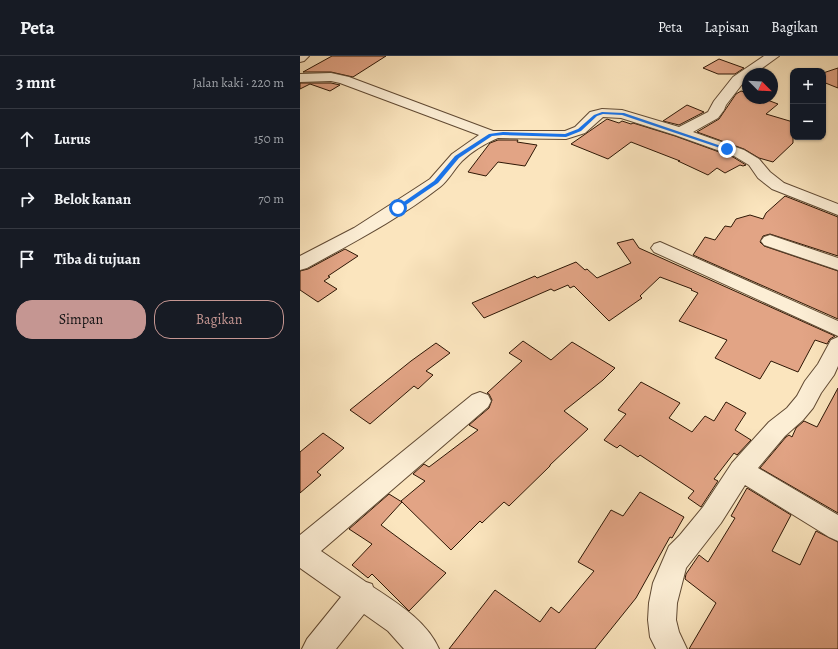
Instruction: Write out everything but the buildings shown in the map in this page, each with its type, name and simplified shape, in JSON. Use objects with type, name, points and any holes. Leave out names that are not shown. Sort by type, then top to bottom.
[{"type":"street","points":[[680,132],[713,115],[719,104],[738,80],[773,56]]},
{"type":"street","points":[[300,78],[331,77],[344,80],[491,135],[566,135],[580,130],[595,116],[608,113],[622,114],[680,132],[739,153],[754,162],[764,175],[778,186],[838,210]]},
{"type":"street","points":[[300,264],[360,232],[416,196],[436,182],[457,157],[491,135]]},
{"type":"street","points":[[770,241],[838,264]]},
{"type":"street","points":[[660,248],[838,329]]},
{"type":"street","points":[[672,649],[665,637],[662,620],[663,603],[667,583],[678,555],[689,544],[712,515],[742,470],[777,429],[795,414],[805,402],[813,387],[826,369],[838,345]]},
{"type":"street","points":[[424,649],[398,621],[362,594],[300,552],[480,401]]},
{"type":"street","points":[[742,470],[838,529]]},
{"type":"street","points":[[317,649],[362,594]]},
{"type":"route","points":[[398,208],[436,182],[457,157],[491,135],[560,136],[572,134],[580,130],[595,116],[602,113],[622,114],[688,134],[727,149]]}]
